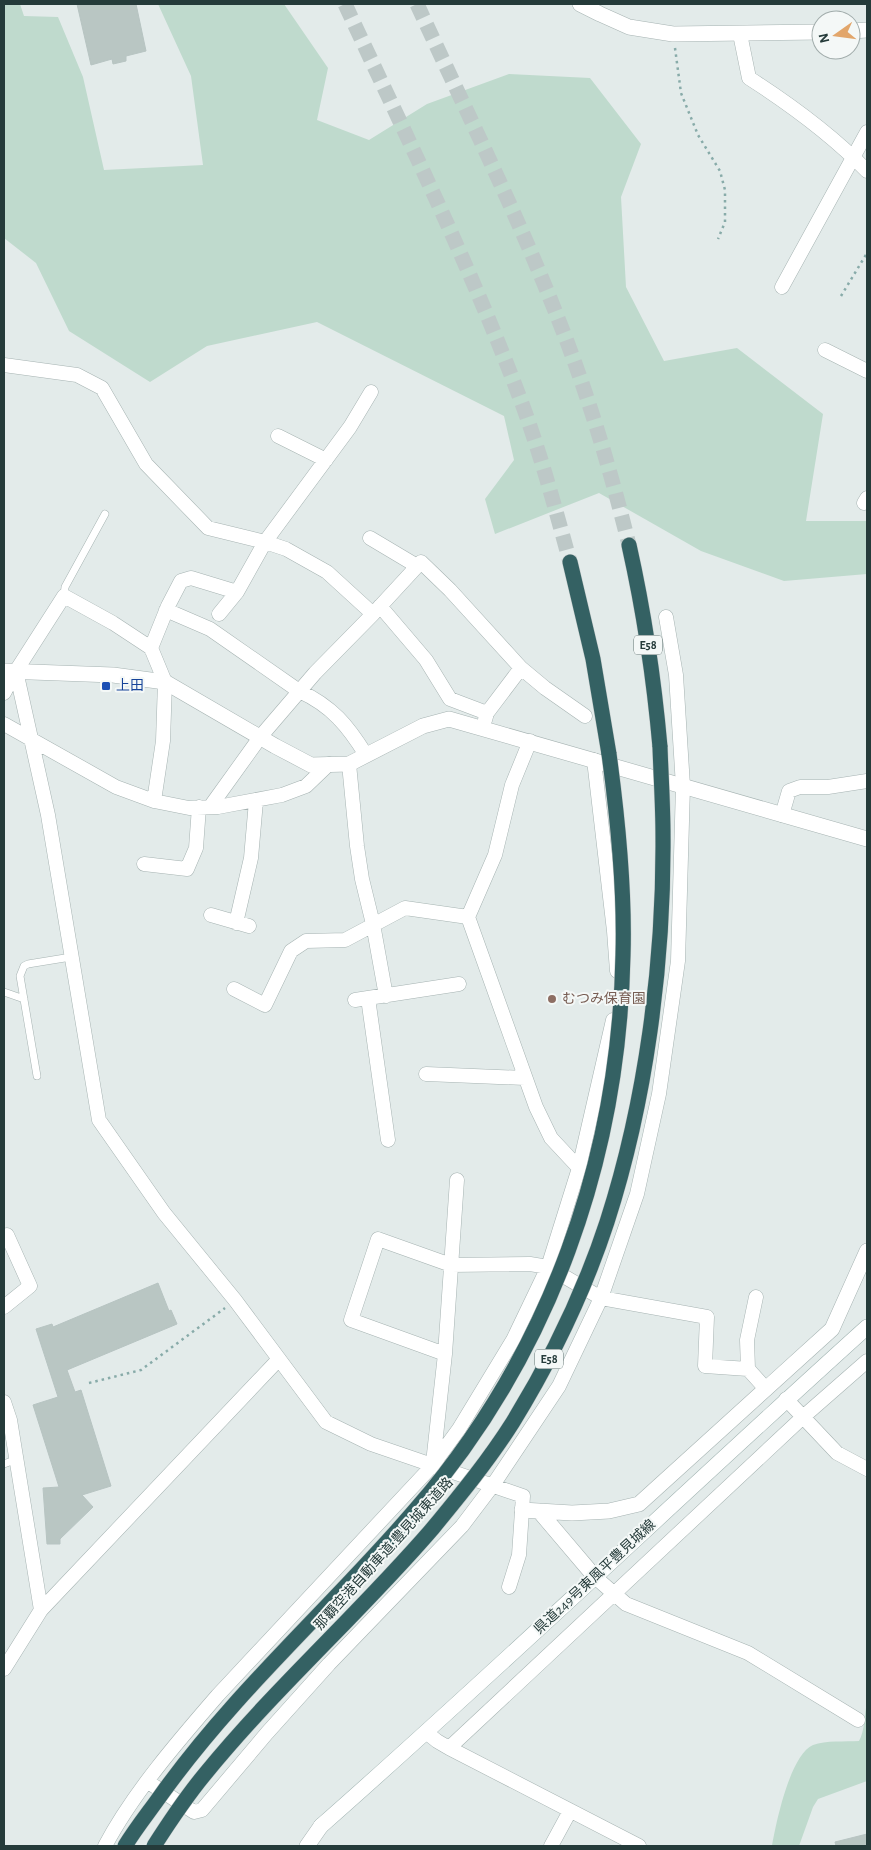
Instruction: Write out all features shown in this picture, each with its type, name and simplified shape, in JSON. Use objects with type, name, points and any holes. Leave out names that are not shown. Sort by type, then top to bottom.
[{"type":"highway","name":"那覇空港自動車道;豊見城東道路","points":[[154,1846],[205,1774],[268,1703],[395,1571],[466,1488],[512,1423],[562,1334],[588,1274],[623,1166],[640,1086],[650,1022],[661,911],[663,836],[660,747],[654,686],[639,590],[629,545]]},
{"type":"highway","name":"那覇空港自動車道;豊見城東道路","points":[[125,1846],[188,1756],[245,1690],[417,1508],[444,1474],[498,1398],[520,1359],[544,1312],[587,1197],[611,1096],[617,1049],[623,951],[616,810],[602,757],[593,659],[570,562]]},
{"type":"street","points":[[580,4],[629,27],[673,34],[811,32]]},
{"type":"street","points":[[740,34],[749,78],[788,103],[854,157],[867,171]]},
{"type":"street","points":[[782,287],[867,132]]},
{"type":"street","points":[[825,350],[867,371]]},
{"type":"street","points":[[4,365],[77,375],[102,388],[146,464],[208,528],[286,549],[327,572],[377,610],[426,660],[450,699],[488,713]]},
{"type":"street","points":[[219,614],[237,592],[265,542],[350,428],[371,392]]},
{"type":"street","points":[[278,436],[326,460]]},
{"type":"street","points":[[370,538],[417,566]]},
{"type":"street","points":[[144,864],[187,869],[196,848],[204,807],[299,691],[421,562],[450,590],[520,668],[585,716]]},
{"type":"street","points":[[151,648],[166,610],[181,581],[191,578],[237,592]]},
{"type":"street","points":[[4,693],[10,671],[64,596],[151,648],[166,682],[163,741],[154,801]]},
{"type":"street","points":[[166,610],[210,628],[299,691],[315,699],[348,727],[366,755]]},
{"type":"street","points":[[148,1782],[194,1812],[202,1810],[329,1664],[462,1526],[493,1485],[559,1386],[601,1298],[637,1194],[659,1094],[678,961],[683,786],[676,676],[666,618]]},
{"type":"street","points":[[482,728],[488,713],[520,668]]},
{"type":"street","points":[[10,671],[113,675],[166,682],[311,765],[349,764],[423,726],[448,719],[530,741],[602,757],[683,786],[867,838]]},
{"type":"street","points":[[10,671],[29,736],[48,815],[99,1120],[164,1213],[235,1300],[326,1422],[371,1444],[523,1496],[519,1555],[509,1587]]},
{"type":"street","points":[[4,724],[29,736],[116,787],[154,801],[190,808],[256,801],[282,795],[306,786],[329,764]]},
{"type":"street","points":[[530,741],[512,785],[495,855],[468,917],[536,1107],[551,1138],[579,1168]]},
{"type":"street","points":[[105,1846],[113,1831],[189,1728],[432,1466],[459,1429],[514,1340],[548,1267],[579,1168],[612,1027],[617,982],[602,757]]},
{"type":"street","points":[[349,764],[356,846],[362,879],[374,924],[386,996]]},
{"type":"street","points":[[782,815],[789,792],[800,787],[828,787],[867,781]]},
{"type":"street","points":[[210,915],[242,924],[252,858],[256,801]]},
{"type":"street","points":[[234,989],[265,1005],[292,951],[306,941],[345,940],[405,908],[468,917]]},
{"type":"street","points":[[388,1140],[362,999],[459,984]]},
{"type":"street","points":[[426,1074],[525,1078]]},
{"type":"street","points":[[432,1466],[446,1354],[457,1180]]},
{"type":"street","points":[[4,1307],[30,1286],[7,1235]]},
{"type":"street","points":[[446,1354],[350,1320],[378,1239],[451,1265],[530,1264],[548,1267],[601,1298],[707,1317],[705,1366],[748,1370],[766,1389]]},
{"type":"street","points":[[522,1510],[572,1513],[609,1511],[639,1504],[832,1329],[867,1251]]},
{"type":"street","points":[[748,1370],[747,1340],[756,1297]]},
{"type":"street","name":"県道249号東風平豊見城線","points":[[308,1846],[308,1842],[321,1826],[427,1733],[786,1399],[867,1327]]},
{"type":"street","points":[[4,1669],[41,1610],[279,1360]]},
{"type":"street","points":[[450,1748],[803,1417],[867,1361]]},
{"type":"street","points":[[786,1399],[837,1453],[867,1469]]},
{"type":"street","points":[[4,1402],[10,1420],[10,1462],[41,1610]]},
{"type":"street","points":[[539,1511],[596,1577],[626,1604],[748,1653],[858,1720]]},
{"type":"street","points":[[427,1733],[450,1748],[639,1846]]},
{"type":"street","points":[[550,1846],[570,1810]]},
{"type":"lane","points":[[64,596],[65,586],[105,514]]},
{"type":"lane","points":[[36,1076],[20,976],[24,966],[28,964],[71,957]]},
{"type":"lane","points":[[4,992],[24,999]]},
{"type":"path","points":[[673,34],[682,93],[698,136],[720,171],[725,190],[724,222],[718,239]]},
{"type":"path","points":[[841,296],[867,253]]},
{"type":"path","points":[[89,1383],[141,1370],[235,1300]]},
{"type":"green space","points":[[4,4],[20,4],[24,16],[58,17],[83,77],[104,170],[203,165],[191,76],[158,4],[284,4],[328,68],[317,120],[369,140],[427,104],[509,74],[590,78],[641,144],[621,197],[626,287],[664,361],[737,348],[823,414],[806,521],[867,521],[867,574],[784,581],[701,551],[599,493],[495,534],[485,499],[514,460],[504,416],[317,322],[207,346],[150,382],[69,331],[36,263],[4,238]]},
{"type":"green space","points":[[867,1703],[867,1781],[818,1799],[813,1807],[799,1846],[772,1846],[785,1791],[797,1762],[805,1751],[818,1743],[859,1741]]},
{"type":"building","points":[[77,4],[136,4],[146,51],[126,56],[126,61],[113,64],[112,59],[91,65]]},
{"type":"building","points":[[158,1283],[169,1311],[171,1310],[177,1324],[67,1370],[75,1392],[81,1390],[111,1486],[82,1495],[93,1507],[60,1539],[60,1544],[47,1544],[43,1488],[59,1487],[33,1405],[58,1397],[36,1329],[52,1324],[53,1327]]},
{"type":"building","points":[[867,1834],[867,1846],[836,1846],[835,1842]]},
{"type":"tunnel","points":[[345,4],[439,205],[504,357],[537,447],[570,562]]},
{"type":"tunnel","points":[[417,4],[508,201],[559,321],[598,431],[629,545]]},
{"type":"place","name":"上田","points":[[106,686]]},
{"type":"place","name":"むつみ保育園","points":[[552,999]]}]
